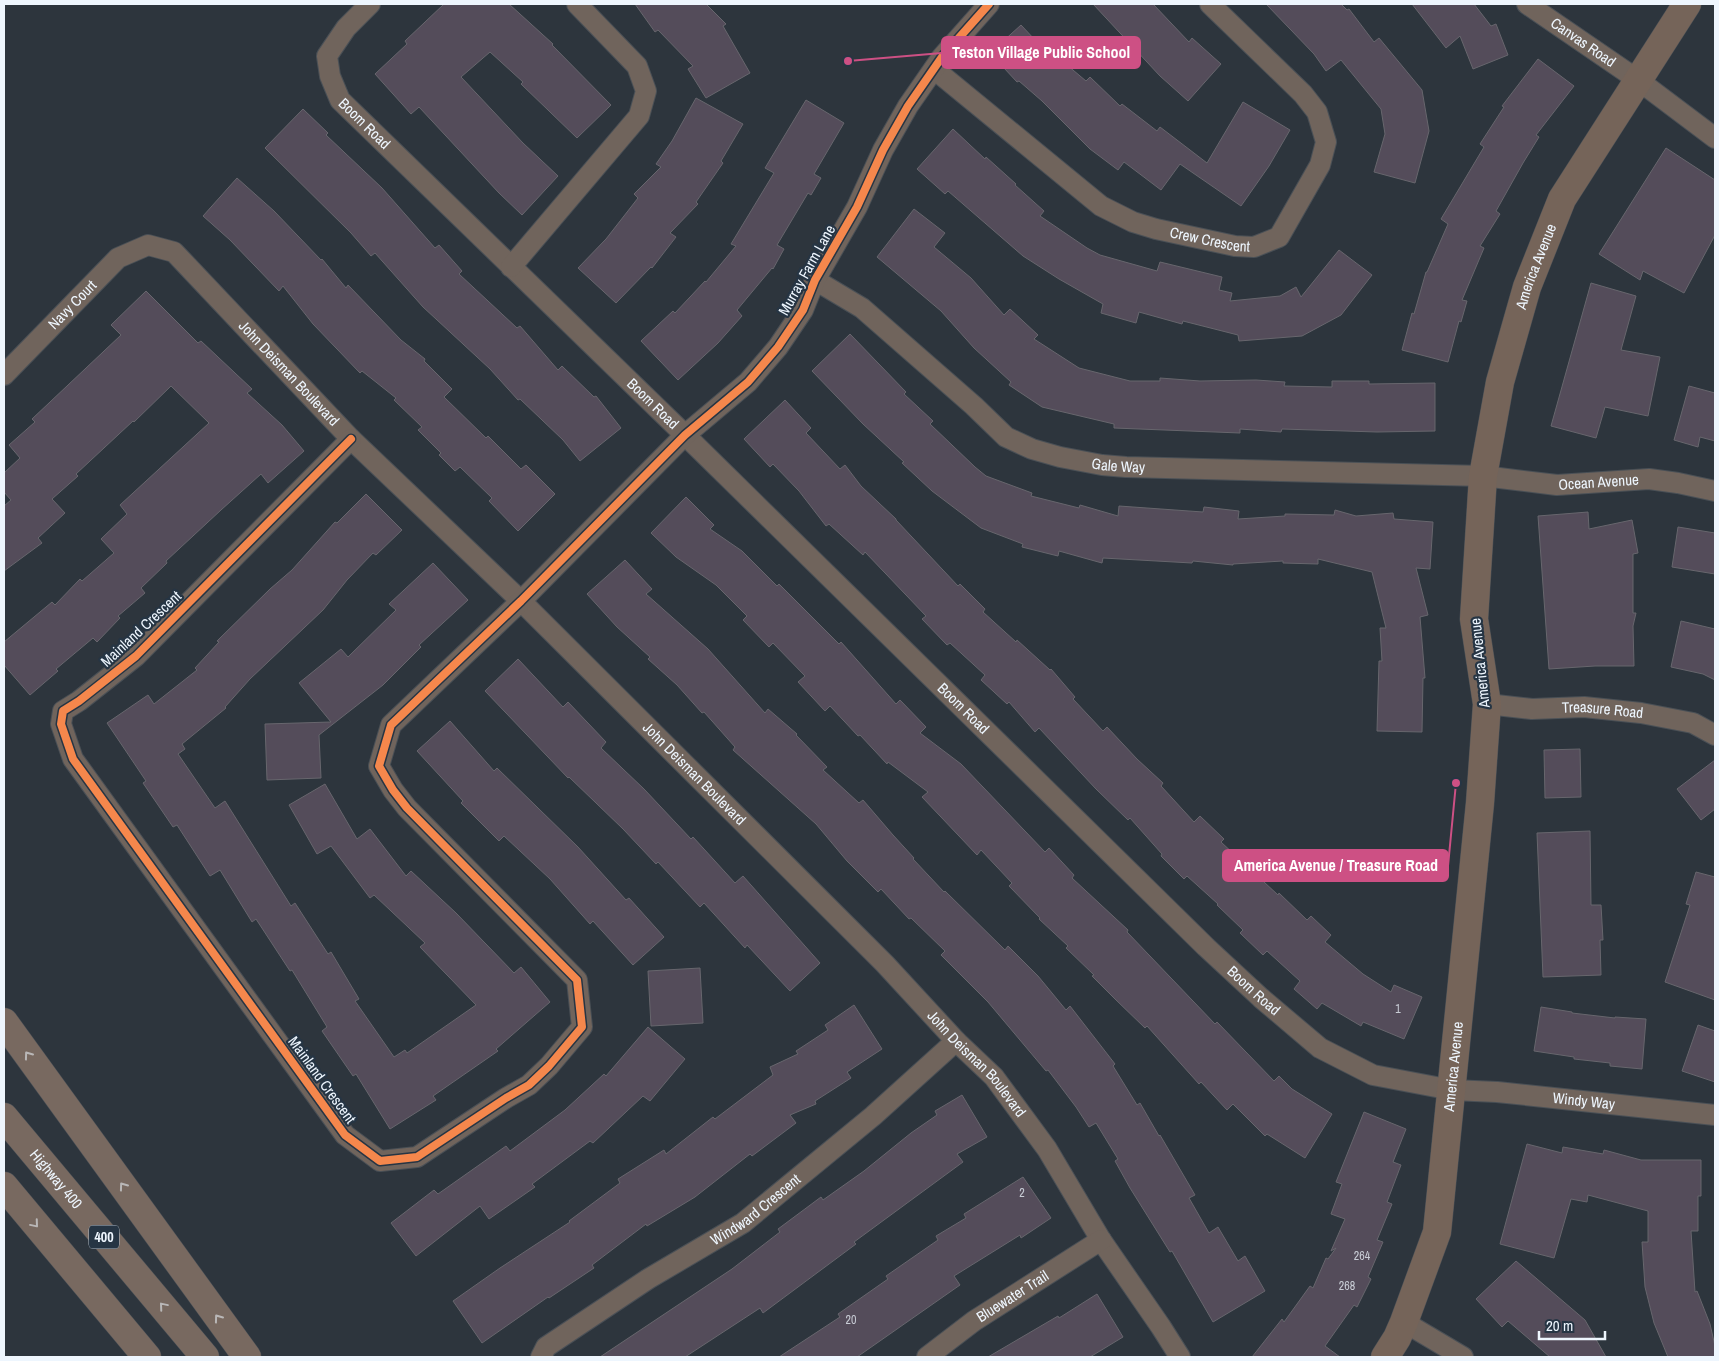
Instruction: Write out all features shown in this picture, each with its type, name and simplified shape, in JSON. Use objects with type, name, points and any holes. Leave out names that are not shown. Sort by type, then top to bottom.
[{"type":"highway","points":[[4,1022],[247,1357]]},
{"type":"highway","name":"Highway 400","points":[[4,1116],[205,1357]]},
{"type":"highway","points":[[4,1186],[148,1357]]},
{"type":"street","name":"Boom Road","points":[[370,4],[346,28],[328,56],[330,76],[340,100],[1206,946],[1291,1024],[1320,1048],[1373,1075],[1452,1090]]},
{"type":"street","points":[[512,267],[639,116],[646,91],[637,66],[577,4]]},
{"type":"street","name":"Murray Farm Lane","points":[[521,601],[685,435],[748,382],[778,347],[803,310],[815,280],[857,207],[883,150],[908,106],[942,57],[989,4]]},
{"type":"street","name":"Crew Crescent","points":[[934,69],[1101,206],[1133,222],[1156,229],[1235,246],[1254,247],[1279,237],[1320,165],[1326,142],[1317,112],[1303,94],[1210,4]]},
{"type":"street","name":"Canvas Road","points":[[1527,4],[1638,80],[1715,138]]},
{"type":"street","name":"America Avenue","points":[[1384,1357],[1398,1338],[1437,1232],[1480,803],[1487,704],[1474,619],[1483,476],[1500,382],[1528,287],[1562,199],[1687,4]]},
{"type":"street","name":"Navy Court","points":[[4,375],[118,258],[148,245]]},
{"type":"street","name":"John Deisman Boulevard","points":[[148,245],[174,252],[351,439],[521,601],[885,964],[956,1041],[994,1077],[1047,1149],[1101,1240],[1180,1357]]},
{"type":"street","name":"Gale Way","points":[[815,280],[862,308],[974,406],[1006,437],[1041,452],[1102,465],[1483,476]]},
{"type":"street","name":"Mainland Crescent","points":[[351,439],[136,656],[79,702],[63,711],[62,724],[74,759],[345,1135],[380,1161],[417,1157],[529,1084],[549,1066],[582,1027],[577,980],[407,808],[393,790],[379,766],[390,725],[521,601]]},
{"type":"street","name":"Ocean Avenue","points":[[1483,476],[1557,485],[1649,479],[1715,491]]},
{"type":"street","name":"Treasure Road","points":[[1487,704],[1532,709],[1584,707],[1641,713],[1693,723],[1715,735]]},
{"type":"street","name":"Windward Crescent","points":[[542,1357],[546,1347],[624,1294],[743,1223],[874,1116],[956,1041]]},
{"type":"street","name":"Windy Way","points":[[1452,1090],[1497,1092],[1715,1115]]},
{"type":"street","name":"Bluewater Trail","points":[[927,1357],[974,1321],[1101,1240]]},
{"type":"street","points":[[1404,1322],[1463,1357]]},
{"type":"building","points":[[444,4],[509,4],[553,44],[611,105],[577,138],[521,84],[523,82],[490,52],[461,77],[523,143],[558,176],[522,215],[419,107],[411,114],[375,74],[407,44],[405,41]]},
{"type":"building","points":[[635,4],[706,4],[726,24],[723,26],[750,73],[706,98],[688,69],[693,66],[658,30],[655,32]]},
{"type":"building","points":[[1093,4],[1153,4],[1189,42],[1192,38],[1221,64],[1188,101],[1160,76]]},
{"type":"building","points":[[1266,4],[1341,4],[1347,10],[1349,9],[1374,42],[1379,38],[1422,90],[1429,131],[1415,183],[1374,172],[1385,134],[1381,109],[1341,60],[1326,71],[1314,54]]},
{"type":"building","points":[[1412,4],[1474,4],[1491,26],[1496,24],[1508,55],[1473,69],[1460,36],[1446,48]]},
{"type":"building","points":[[1021,25],[1051,57],[1054,54],[1086,81],[1090,77],[1120,106],[1122,104],[1157,131],[1160,127],[1207,163],[1243,102],[1290,130],[1269,166],[1241,206],[1180,164],[1161,190],[1124,162],[1118,170],[1090,149],[1042,101],[1019,81],[1017,82],[990,53]]},
{"type":"building","points":[[1538,59],[1574,86],[1536,135],[1539,137],[1496,211],[1500,214],[1480,246],[1484,248],[1462,300],[1467,301],[1461,322],[1459,321],[1448,362],[1402,350],[1426,272],[1448,224],[1441,219],[1484,147],[1480,144],[1504,107],[1502,106]]},
{"type":"building","points":[[696,98],[743,124],[721,161],[723,163],[696,202],[698,204],[670,233],[676,237],[652,268],[616,303],[578,268],[606,239],[638,198],[634,194],[661,167],[656,164],[672,141]]},
{"type":"building","points":[[806,100],[844,123],[814,174],[821,178],[811,195],[808,193],[777,245],[784,249],[773,269],[737,310],[742,316],[718,343],[678,380],[641,341],[673,311],[675,313],[706,282],[736,246],[731,244],[774,173],[765,168]]},
{"type":"building","points":[[303,109],[328,133],[326,135],[382,188],[435,248],[439,245],[462,271],[459,274],[517,328],[520,326],[558,370],[562,366],[594,397],[596,396],[621,428],[580,461],[563,440],[520,399],[518,400],[490,369],[423,307],[375,253],[371,256],[351,233],[265,148]]},
{"type":"building","points":[[953,129],[1044,211],[1040,216],[1087,248],[1100,255],[1157,271],[1160,262],[1222,277],[1219,290],[1232,293],[1230,301],[1280,296],[1296,287],[1301,297],[1339,250],[1372,275],[1341,315],[1302,336],[1239,341],[1238,335],[1183,321],[1182,324],[1139,312],[1136,323],[1101,313],[1103,304],[1023,256],[948,191],[945,194],[917,169]]},
{"type":"building","points":[[1666,148],[1715,180],[1715,235],[1684,293],[1643,271],[1640,280],[1599,254]]},
{"type":"building","points":[[237,178],[274,211],[322,259],[346,288],[348,285],[401,340],[425,359],[424,361],[452,389],[444,397],[486,438],[488,436],[521,469],[526,465],[555,494],[518,531],[489,501],[492,498],[460,467],[455,471],[439,455],[441,453],[418,430],[422,427],[394,400],[396,398],[362,371],[360,373],[313,324],[283,286],[279,291],[230,240],[203,216]]},
{"type":"building","points":[[914,209],[945,233],[934,247],[971,278],[1004,315],[1010,309],[1038,335],[1034,339],[1079,368],[1130,381],[1160,381],[1160,378],[1200,381],[1256,380],[1285,382],[1284,386],[1332,387],[1332,381],[1369,381],[1369,384],[1435,383],[1435,431],[1377,432],[1282,429],[1281,432],[1240,429],[1240,433],[1114,428],[1114,424],[1042,407],[1009,385],[1011,382],[974,348],[941,311],[877,257]]},
{"type":"building","points":[[1591,283],[1636,296],[1621,350],[1660,357],[1648,416],[1605,407],[1596,438],[1551,426]]},
{"type":"building","points":[[146,291],[198,343],[201,341],[252,389],[247,393],[282,425],[304,451],[268,483],[261,474],[166,561],[167,563],[141,588],[145,593],[118,616],[120,618],[97,642],[93,638],[56,669],[58,671],[30,695],[4,665],[4,642],[52,602],[55,605],[80,579],[82,581],[114,553],[101,539],[127,514],[120,505],[209,423],[171,386],[76,474],[78,476],[52,499],[65,513],[38,538],[42,543],[4,571],[4,506],[11,500],[4,492],[4,473],[20,458],[9,445],[35,422],[32,419],[121,335],[111,325]]},
{"type":"building","points":[[850,334],[906,392],[904,394],[933,421],[930,424],[975,467],[986,476],[1032,493],[1031,496],[1079,508],[1080,505],[1118,516],[1119,506],[1203,512],[1204,507],[1239,511],[1238,519],[1285,516],[1285,514],[1334,515],[1335,510],[1356,516],[1393,513],[1394,519],[1433,522],[1430,569],[1416,568],[1428,615],[1420,617],[1425,678],[1423,678],[1422,732],[1377,731],[1379,661],[1382,661],[1380,628],[1386,628],[1372,572],[1318,559],[1318,564],[1283,563],[1283,561],[1233,565],[1193,561],[1192,563],[1103,558],[1102,563],[1059,551],[1058,556],[1022,547],[1023,544],[981,528],[932,491],[812,371]]},
{"type":"building","points":[[1689,386],[1715,393],[1715,441],[1700,437],[1698,447],[1674,440]]},
{"type":"building","points":[[785,400],[811,428],[806,433],[840,469],[845,465],[861,486],[896,519],[958,586],[960,584],[985,609],[983,612],[1016,642],[1017,640],[1051,669],[1075,697],[1073,699],[1103,731],[1107,727],[1163,783],[1161,786],[1194,822],[1200,816],[1224,839],[1221,842],[1278,895],[1279,893],[1307,920],[1311,916],[1331,935],[1325,942],[1363,974],[1391,992],[1394,985],[1422,997],[1404,1039],[1363,1022],[1361,1026],[1322,1003],[1317,1009],[1294,989],[1300,981],[1267,951],[1263,955],[1240,933],[1243,930],[1218,904],[1187,876],[1184,879],[1161,856],[1162,854],[1130,818],[1128,820],[1096,789],[1039,728],[1035,732],[1009,702],[1007,704],[981,680],[985,675],[950,643],[947,645],[922,619],[926,616],[865,552],[863,555],[829,524],[826,526],[799,491],[773,464],[770,467],[744,439]]},
{"type":"building","points":[[366,494],[402,530],[376,555],[373,553],[347,580],[323,610],[250,679],[226,708],[182,744],[185,749],[178,754],[215,808],[225,801],[291,906],[295,903],[328,954],[331,952],[359,999],[355,1001],[394,1057],[405,1050],[407,1053],[476,1005],[420,947],[425,943],[374,895],[370,898],[331,846],[317,854],[289,805],[325,784],[357,839],[370,829],[406,876],[411,871],[456,913],[514,973],[521,967],[550,1002],[496,1049],[498,1051],[433,1096],[436,1100],[390,1129],[356,1074],[353,1076],[322,1031],[327,1027],[292,970],[290,971],[256,919],[252,922],[220,870],[210,876],[177,825],[173,827],[143,783],[146,781],[107,723],[148,695],[154,704],[197,670],[195,668],[219,642],[217,641],[292,570],[335,522],[337,523]]},
{"type":"building","points":[[686,497],[714,525],[710,529],[742,551],[777,586],[779,584],[839,644],[841,642],[896,704],[900,700],[926,727],[920,733],[961,764],[1045,852],[1049,848],[1074,875],[1072,878],[1128,930],[1127,932],[1215,1024],[1217,1022],[1274,1081],[1279,1076],[1292,1089],[1332,1114],[1305,1158],[1267,1134],[1265,1136],[1233,1104],[1227,1110],[1201,1082],[1199,1084],[1147,1026],[1145,1028],[1092,976],[1094,975],[1066,948],[1068,946],[1039,919],[1009,886],[1012,883],[981,850],[977,855],[922,797],[928,792],[888,762],[887,764],[830,706],[825,711],[798,682],[805,676],[773,643],[769,647],[743,620],[747,616],[716,585],[676,557],[651,533]]},
{"type":"building","points":[[1588,512],[1589,529],[1632,520],[1638,553],[1633,554],[1633,613],[1636,613],[1633,626],[1634,666],[1549,669],[1538,516]]},
{"type":"building","points":[[1678,527],[1715,533],[1715,574],[1672,567]]},
{"type":"building","points":[[625,560],[652,589],[646,594],[708,649],[765,713],[768,709],[797,734],[827,767],[823,770],[859,803],[863,800],[944,892],[1005,950],[1008,946],[1038,976],[1066,1010],[1070,1006],[1115,1064],[1113,1066],[1137,1105],[1140,1103],[1160,1135],[1195,1195],[1189,1198],[1209,1233],[1218,1227],[1238,1261],[1245,1256],[1265,1291],[1213,1322],[1172,1251],[1170,1252],[1130,1188],[1115,1161],[1118,1159],[1096,1123],[1089,1127],[1048,1070],[1046,1071],[988,1002],[941,955],[945,951],[911,918],[909,919],[881,889],[878,892],[847,861],[816,824],[733,750],[735,747],[704,712],[702,713],[677,685],[648,659],[650,657],[617,627],[587,594]]},
{"type":"building","points":[[433,563],[468,600],[419,645],[421,647],[383,685],[319,735],[321,778],[267,780],[265,724],[331,722],[299,683],[341,649],[348,657],[396,610],[389,604]]},
{"type":"building","points":[[1681,621],[1715,629],[1715,680],[1703,674],[1671,667]]},
{"type":"building","points":[[518,659],[563,707],[568,702],[606,742],[601,748],[644,789],[691,839],[693,837],[735,883],[743,876],[820,963],[790,991],[747,945],[745,948],[704,903],[700,907],[658,862],[656,864],[623,829],[568,778],[485,691]]},
{"type":"building","points":[[450,721],[494,771],[497,768],[578,847],[626,900],[629,898],[664,937],[633,965],[593,921],[590,924],[550,879],[504,836],[499,841],[461,803],[463,801],[417,751]]},
{"type":"building","points":[[1580,749],[1581,797],[1545,798],[1544,750]]},
{"type":"building","points":[[1715,760],[1715,809],[1701,820],[1677,789]]},
{"type":"building","points":[[1590,831],[1591,905],[1601,905],[1603,940],[1600,940],[1601,975],[1543,977],[1537,833]]},
{"type":"building","points":[[1696,872],[1715,877],[1715,1000],[1665,982],[1690,905],[1686,904]]},
{"type":"building","points":[[700,968],[703,1023],[651,1026],[648,971]]},
{"type":"building","points":[[854,1005],[882,1049],[847,1072],[851,1078],[815,1101],[816,1104],[790,1115],[796,1123],[752,1156],[750,1154],[695,1197],[647,1226],[646,1224],[592,1265],[594,1268],[482,1343],[453,1301],[570,1222],[620,1183],[618,1179],[664,1150],[666,1154],[713,1117],[715,1119],[773,1075],[770,1067],[798,1054],[796,1051],[828,1030],[825,1025]]},
{"type":"building","points":[[1541,1007],[1615,1018],[1646,1019],[1642,1069],[1610,1066],[1610,1063],[1574,1059],[1574,1057],[1534,1051]]},
{"type":"building","points":[[1698,1025],[1715,1031],[1715,1082],[1682,1071]]},
{"type":"building","points":[[648,1027],[685,1059],[650,1101],[643,1096],[593,1143],[590,1141],[532,1184],[535,1187],[489,1219],[480,1206],[416,1256],[391,1223],[434,1190],[438,1194],[506,1146],[510,1151],[565,1110],[604,1074],[606,1076]]},
{"type":"building","points":[[962,1095],[987,1137],[957,1154],[963,1162],[854,1242],[856,1244],[763,1313],[760,1308],[685,1357],[600,1357],[732,1269],[780,1232],[778,1229],[821,1197],[823,1200],[864,1171],[911,1133],[937,1115],[935,1111]]},
{"type":"building","points":[[1364,1112],[1406,1129],[1393,1162],[1401,1165],[1387,1202],[1392,1204],[1377,1240],[1383,1242],[1368,1277],[1371,1279],[1357,1307],[1354,1305],[1325,1346],[1340,1357],[1252,1357],[1282,1319],[1284,1322],[1310,1286],[1313,1288],[1326,1258],[1328,1259],[1336,1248],[1331,1251],[1345,1219],[1331,1214],[1342,1184],[1336,1182]]},
{"type":"building","points":[[1527,1144],[1562,1153],[1563,1147],[1603,1154],[1604,1150],[1641,1160],[1701,1160],[1701,1196],[1698,1196],[1698,1231],[1691,1231],[1695,1292],[1697,1291],[1710,1324],[1715,1346],[1715,1357],[1668,1357],[1654,1323],[1645,1287],[1642,1242],[1648,1242],[1648,1211],[1588,1195],[1587,1202],[1571,1199],[1554,1258],[1500,1244]]},
{"type":"building","points":[[1023,1177],[1051,1218],[1021,1238],[1020,1235],[954,1276],[960,1285],[857,1357],[779,1357],[840,1317],[838,1314],[888,1279],[886,1276],[938,1240],[936,1236],[966,1218],[964,1214]]},
{"type":"building","points":[[1516,1261],[1585,1320],[1606,1357],[1550,1357],[1508,1321],[1502,1327],[1476,1299]]},
{"type":"building","points":[[1097,1294],[1123,1337],[1090,1357],[988,1357],[1058,1316],[1059,1318]]},
{"type":"cycle path","points":[[351,439],[136,656],[79,701],[63,711],[61,724],[73,759],[345,1135],[380,1161],[417,1157],[506,1098],[529,1085],[549,1066],[582,1027],[577,980],[407,808],[393,790],[379,766],[391,725],[521,601],[685,435],[748,382],[778,347],[803,310],[815,280],[857,207],[883,150],[908,106],[942,57],[989,4]]},
{"type":"place","name":"Teston Village Public School","points":[[848,61]]},
{"type":"place","name":"America Avenue / Treasure Road","points":[[1456,783]]}]
